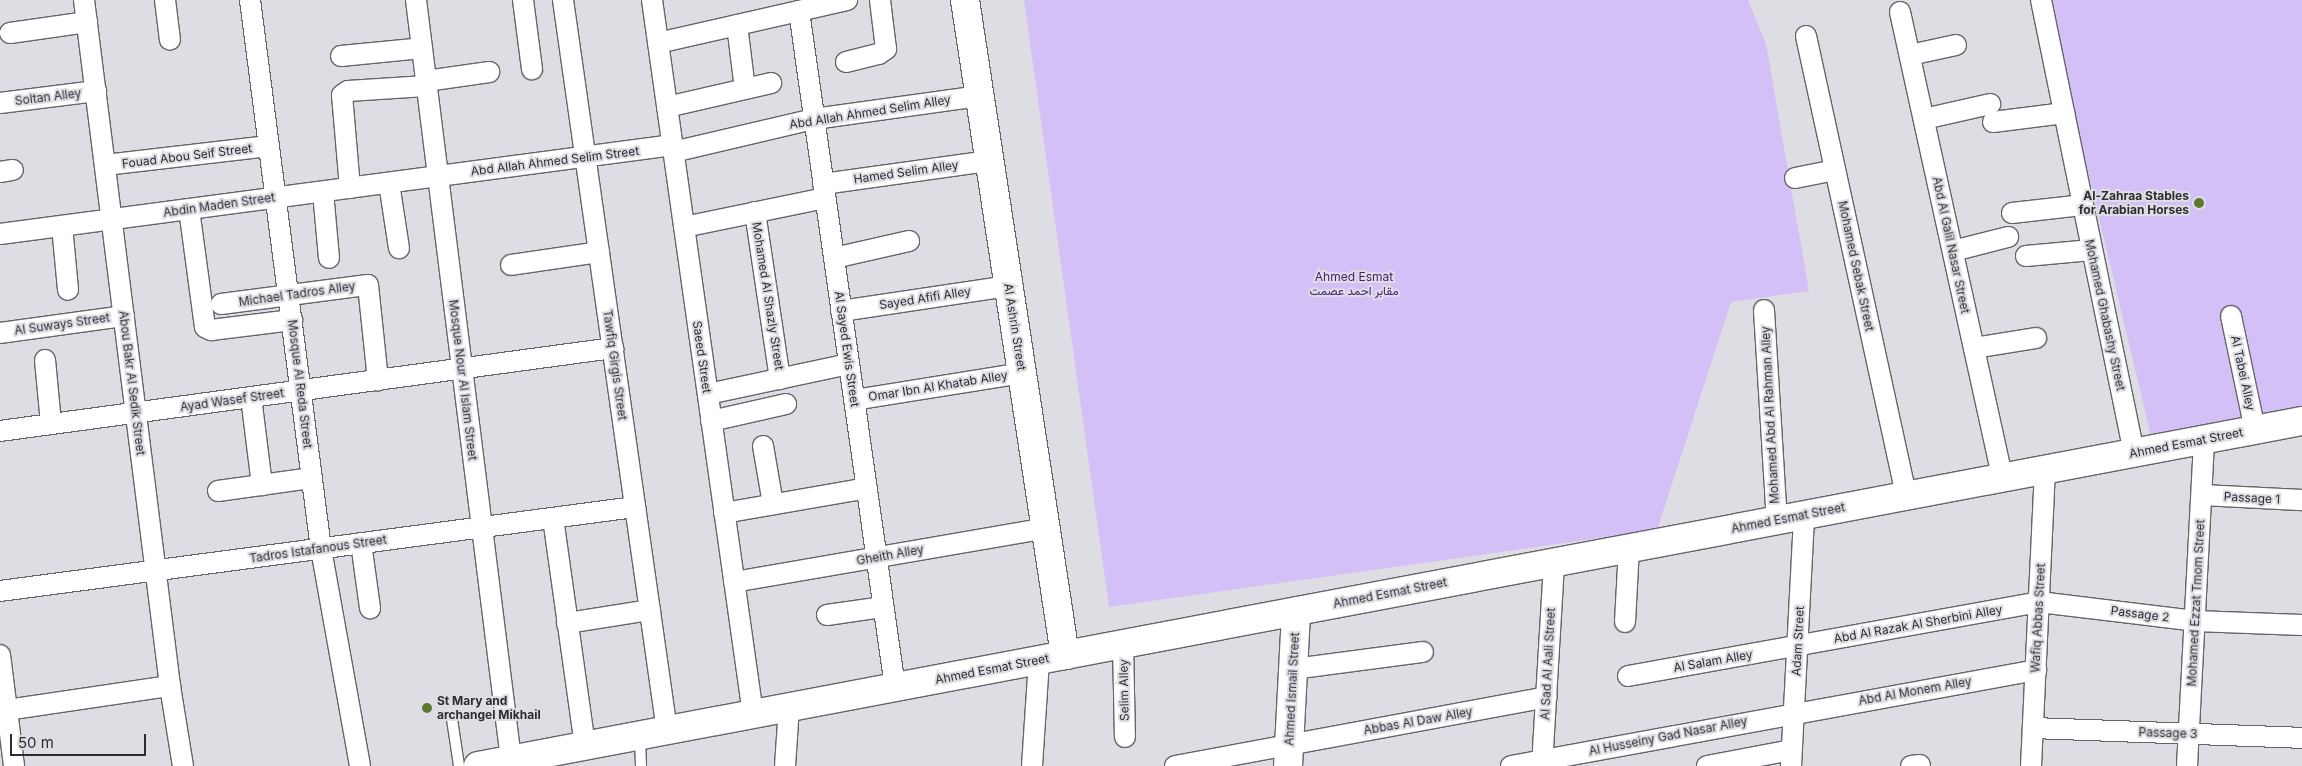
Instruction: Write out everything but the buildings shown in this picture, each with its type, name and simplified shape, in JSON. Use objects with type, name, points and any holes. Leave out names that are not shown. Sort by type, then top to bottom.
[{"type":"main road","name":"Al Ashrin Street","points":[[965,0],[1065,655]]},
{"type":"main road","name":"Ahmed Esmat Street","points":[[478,766],[511,760],[548,758],[584,746],[667,730],[2302,421]]},
{"type":"main road","name":"Ahmed Ismail Street","points":[[1289,755],[1296,611]]},
{"type":"street","name":"Abou Bakr Al Sedik Street","points":[[84,0],[170,686],[183,766]]},
{"type":"street","points":[[165,0],[170,40]]},
{"type":"street","name":"Mosque Al Reda Street","points":[[250,0],[321,549],[360,766]]},
{"type":"street","name":"Mosque Nour Al Islam Street","points":[[416,0],[511,760]]},
{"type":"street","points":[[523,0],[532,68]]},
{"type":"street","name":"Tawfiq Girgis Street","points":[[564,0],[667,730]]},
{"type":"street","name":"Saeed Street","points":[[652,0],[753,714]]},
{"type":"street","points":[[658,43],[843,0]]},
{"type":"street","points":[[846,62],[879,54],[886,48],[880,0]]},
{"type":"street","name":"Mohamed Ghabashy Street","points":[[2041,0],[2134,453]]},
{"type":"street","name":"Al Sayed Ewis Street","points":[[798,11],[895,687]]},
{"type":"street","name":"Abd Al Galil Nasar Street","points":[[1900,12],[2002,478]]},
{"type":"street","points":[[10,33],[87,22]]},
{"type":"street","points":[[738,25],[745,89]]},
{"type":"street","name":"Mohamed Sebak Street","points":[[1806,36],[1906,496]]},
{"type":"street","points":[[1910,55],[1956,45]]},
{"type":"street","points":[[341,56],[422,48]]},
{"type":"street","points":[[350,188],[342,94],[348,91],[426,83],[490,72]]},
{"type":"street","points":[[667,107],[771,83]]},
{"type":"street","name":"Soltan Alley","points":[[0,103],[96,91]]},
{"type":"street","name":"Abd Allah Ahmed Selim Alley","points":[[673,149],[814,119],[980,96]]},
{"type":"street","points":[[1924,119],[1991,113],[2064,112]]},
{"type":"street","name":"Fouad Abou Seif Street","points":[[105,165],[269,146]]},
{"type":"street","name":"Abd Allah Ahmed Selim Street","points":[[438,176],[586,157],[673,149]]},
{"type":"street","name":"Hamed Selim Alley","points":[[684,227],[755,212],[824,191],[990,161]]},
{"type":"street","points":[[1796,178],[1835,170]]},
{"type":"street","name":"Abdin Maden Street","points":[[0,234],[438,176]]},
{"type":"street","points":[[389,183],[399,248]]},
{"type":"street","points":[[323,192],[329,258]]},
{"type":"street","points":[[2012,213],[2082,205]]},
{"type":"street","points":[[189,209],[205,327],[212,330],[292,320]]},
{"type":"street","name":"Mohamed Al Shazly Street","points":[[755,212],[780,379]]},
{"type":"street","points":[[62,226],[68,290]]},
{"type":"street","points":[[1953,251],[2008,237]]},
{"type":"street","points":[[834,258],[909,241]]},
{"type":"street","points":[[2026,256],[2092,250]]},
{"type":"street","points":[[511,265],[599,252]]},
{"type":"street","name":"Michael Tadros Alley","points":[[220,304],[363,285],[370,287],[378,380]]},
{"type":"street","name":"Sayed Afifi Alley","points":[[841,311],[1009,286]]},
{"type":"street","name":"Mohamed Abd Al Rahman Alley","points":[[1764,310],[1777,520]]},
{"type":"street","name":"Al Suways Street","points":[[0,333],[124,316]]},
{"type":"street","name":"Al Tabei Alley","points":[[2230,316],[2254,430]]},
{"type":"street","points":[[1974,348],[2036,338]]},
{"type":"street","name":"Ayad Wasef Street","points":[[0,431],[613,348]]},
{"type":"street","points":[[45,360],[51,424]]},
{"type":"street","points":[[708,394],[849,364]]},
{"type":"street","name":"Omar Ibn Al Khatab Alley","points":[[854,400],[1022,373]]},
{"type":"street","points":[[251,397],[262,485]]},
{"type":"street","points":[[711,421],[786,404]]},
{"type":"street","name":"Mohamed Ezzat Tmom Street","points":[[2188,766],[2204,439]]},
{"type":"street","points":[[763,446],[773,504]]},
{"type":"street","name":"Wafiq Abbas Street","points":[[2031,766],[2045,470]]},
{"type":"street","points":[[218,491],[312,478]]},
{"type":"street","points":[[724,513],[867,488]]},
{"type":"street","name":"Passage 1","points":[[2202,495],[2302,500]]},
{"type":"street","name":"Tadros Istafanous Street","points":[[0,591],[635,507]]},
{"type":"street","name":"Adam Street","points":[[1791,758],[1804,515]]},
{"type":"street","points":[[553,518],[584,746]]},
{"type":"street","name":"Gheith Alley","points":[[734,582],[1046,528]]},
{"type":"street","points":[[361,544],[370,608]]},
{"type":"street","points":[[1625,622],[1629,548]]},
{"type":"street","name":"Al Sad Al Aali Street","points":[[1542,763],[1554,563]]},
{"type":"street","name":"Passage 2","points":[[2039,602],[2195,620],[2302,626]]},
{"type":"street","name":"Abd Al Razak Al Sherbini Alley","points":[[1798,646],[2039,602]]},
{"type":"street","points":[[826,615],[884,607]]},
{"type":"street","points":[[567,623],[650,610]]},
{"type":"street","name":"Selim Alley","points":[[1123,644],[1125,737]]},
{"type":"street","name":"Al Salam Alley","points":[[1628,676],[1798,646]]},
{"type":"street","points":[[1293,669],[1423,652]]},
{"type":"street","points":[[0,655],[2,686],[7,710],[9,762]]},
{"type":"street","points":[[1032,766],[1038,660]]},
{"type":"street","name":"Abd Al Monem Alley","points":[[1794,712],[2036,670]]},
{"type":"street","points":[[7,710],[170,686]]},
{"type":"street","name":"Abbas Al Daw Alley","points":[[1175,766],[1289,755],[1546,697]]},
{"type":"street","points":[[785,766],[789,707]]},
{"type":"street","name":"Al Husseiny Gad Nasar Alley","points":[[1511,766],[1542,763],[1794,712]]},
{"type":"street","name":"Passage 3","points":[[2033,728],[2302,738]]},
{"type":"street","points":[[1707,766],[1791,758]]},
{"type":"lane","points":[[452,719],[459,766]]},
{"type":"lane","points":[[640,736],[641,766]]},
{"type":"green space","name":"Ahmed Esmat مقابر احمد عصمت","points":[[1024,0],[1748,0],[1766,44],[1809,291],[1731,302],[1657,530],[1109,607]]},
{"type":"green space","name":"Al-Zahraa Stables for Arabian Horses","points":[[2047,0],[2302,0],[2302,407],[2151,436]]},
{"type":"place","name":"Al-Zahraa Stables for Arabian Horses","points":[[2199,203]]},
{"type":"place","name":"St Mary and archangel Mikhail","points":[[427,708]]}]
